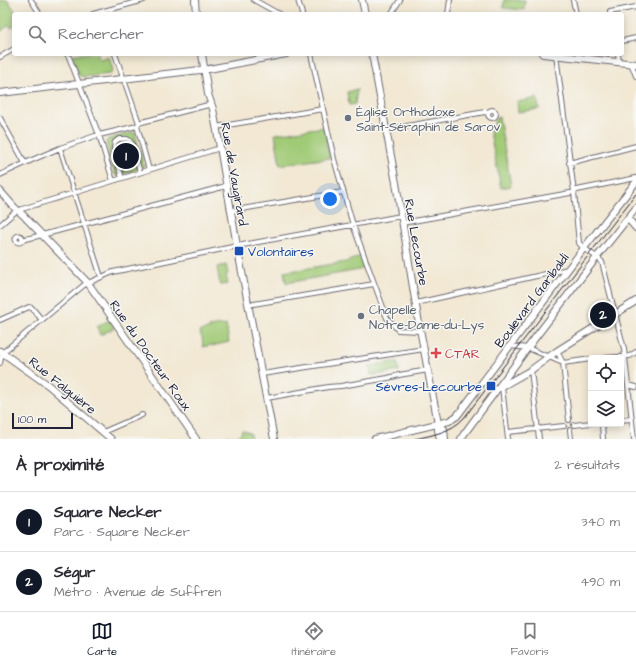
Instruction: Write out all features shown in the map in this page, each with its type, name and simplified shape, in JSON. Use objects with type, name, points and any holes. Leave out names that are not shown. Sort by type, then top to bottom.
[{"type":"main road","points":[[195,0],[196,12]]},
{"type":"main road","points":[[362,0],[365,12]]},
{"type":"main road","name":"Rue de Vaugirard","points":[[202,56],[208,94],[212,104],[230,211],[274,439]]},
{"type":"main road","points":[[0,93],[204,69],[275,56]]},
{"type":"main road","name":"Rue Lecourbe","points":[[372,56],[396,183],[420,331],[438,424],[444,429],[445,439]]},
{"type":"main road","points":[[577,56],[634,64]]},
{"type":"main road","name":"Boulevard Garibaldi","points":[[375,439],[438,424],[457,416],[584,248],[636,182]]},
{"type":"main road","name":"Rue du Docteur Roux","points":[[0,191],[88,283],[196,439]]},
{"type":"main road","name":"Boulevard Garibaldi","points":[[461,439],[528,348],[636,208]]},
{"type":"main road","points":[[628,219],[635,226]]},
{"type":"main road","points":[[500,388],[531,370],[556,351],[636,301]]},
{"type":"main road","name":"Rue Falguière","points":[[1,352],[48,385],[111,439]]},
{"type":"main road","points":[[438,424],[440,439]]},
{"type":"street","points":[[31,0],[39,12]]},
{"type":"street","points":[[103,12],[144,0]]},
{"type":"street","points":[[254,0],[275,12]]},
{"type":"street","points":[[298,0],[301,12]]},
{"type":"street","points":[[392,12],[400,0]]},
{"type":"street","points":[[448,12],[450,0]]},
{"type":"street","points":[[573,0],[576,12]]},
{"type":"street","points":[[615,12],[636,7]]},
{"type":"street","points":[[624,41],[636,38]]},
{"type":"street","points":[[0,57],[12,50]]},
{"type":"street","points":[[68,56],[99,135],[112,181]]},
{"type":"street","points":[[116,56],[138,124],[149,170]]},
{"type":"street","points":[[311,56],[334,159],[343,192],[374,284],[388,318],[398,330],[420,331]]},
{"type":"street","points":[[556,56],[574,192],[579,243],[602,262],[624,349],[634,439]]},
{"type":"street","points":[[618,56],[619,62]]},
{"type":"street","points":[[634,64],[636,76]]},
{"type":"street","points":[[0,175],[25,162],[60,148],[99,135],[212,104]]},
{"type":"street","points":[[216,127],[323,109]]},
{"type":"street","points":[[385,130],[485,112],[488,113]]},
{"type":"street","points":[[0,118],[25,162]]},
{"type":"street","points":[[121,175],[114,147],[115,142],[121,137],[128,139],[131,142],[139,169]]},
{"type":"street","points":[[569,163],[636,146]]},
{"type":"street","points":[[60,148],[101,277]]},
{"type":"street","points":[[0,225],[18,210],[220,148]]},
{"type":"street","points":[[402,223],[570,193],[636,178]]},
{"type":"street","points":[[22,240],[226,186]]},
{"type":"street","points":[[230,211],[343,192]]},
{"type":"street","points":[[0,363],[1,352],[88,283],[113,272],[237,246],[401,216]]},
{"type":"street","points":[[416,303],[569,268]]},
{"type":"street","points":[[248,305],[374,284]]},
{"type":"street","points":[[0,320],[29,307],[32,308],[42,320]]},
{"type":"street","points":[[510,346],[528,348],[563,362],[588,360]]},
{"type":"street","points":[[262,374],[424,349]]},
{"type":"street","points":[[556,351],[563,362],[569,420],[573,422],[574,425]]},
{"type":"street","points":[[625,356],[630,356],[636,352]]},
{"type":"street","points":[[267,398],[428,370]]},
{"type":"street","points":[[531,370],[539,439]]},
{"type":"street","points":[[628,385],[636,387]]},
{"type":"street","points":[[500,388],[508,439]]},
{"type":"street","points":[[104,432],[142,415]]},
{"type":"street","points":[[624,420],[631,419]]},
{"type":"street","points":[[564,426],[565,422],[569,420]]},
{"type":"street","points":[[574,425],[588,423]]},
{"type":"street","points":[[570,430],[573,429],[574,425]]},
{"type":"street","points":[[508,432],[564,426]]},
{"type":"street","points":[[564,426],[566,430],[570,430]]},
{"type":"street","points":[[602,427],[603,439]]},
{"type":"street","points":[[570,430],[571,439]]},
{"type":"green space","points":[[0,0],[8,0],[16,12],[12,12],[12,27],[9,25],[0,32]]},
{"type":"green space","points":[[504,0],[525,0],[524,10],[503,8]]},
{"type":"green space","points":[[72,56],[98,56],[100,60],[109,57],[113,70],[111,74],[83,77],[79,75]]},
{"type":"green space","points":[[357,89],[355,104],[349,105],[347,92]]},
{"type":"green space","points":[[537,98],[539,109],[518,112],[517,102]]},
{"type":"green space","points":[[499,117],[511,186],[501,188],[489,127],[495,125],[494,121]]},
{"type":"green space","points":[[324,127],[330,158],[280,165],[275,134]]},
{"type":"green space","points":[[134,132],[144,166],[143,168],[117,176],[115,175],[106,142],[108,139]]},
{"type":"green space","points":[[361,256],[366,267],[359,270],[286,283],[284,272],[346,262]]},
{"type":"green space","points":[[226,265],[228,284],[220,285],[217,267]]},
{"type":"green space","points":[[109,320],[115,328],[100,335],[97,327]]},
{"type":"green space","points":[[226,325],[229,342],[203,347],[200,331],[209,329],[209,327]]},
{"type":"green space","points":[[397,361],[399,371],[371,375],[370,366]]},
{"type":"green space","points":[[242,430],[250,433],[251,439],[224,439],[227,436],[238,436]]},
{"type":"railway","points":[[415,439],[448,430],[464,418],[636,194]]},
{"type":"place","name":"Église Orthodoxe Saint-Séraphin de Sarov","points":[[348,118]]},
{"type":"place","name":"Square Necker","points":[[126,156]]},
{"type":"place","name":"Volontaires","points":[[239,251]]},
{"type":"place","name":"Ségur","points":[[603,315]]},
{"type":"place","name":"Chapelle Notre-Dame-du-Lys","points":[[361,316]]},
{"type":"place","name":"CTAR","points":[[436,353]]},
{"type":"place","name":"Sèvres-Lecourbe","points":[[491,386]]}]
